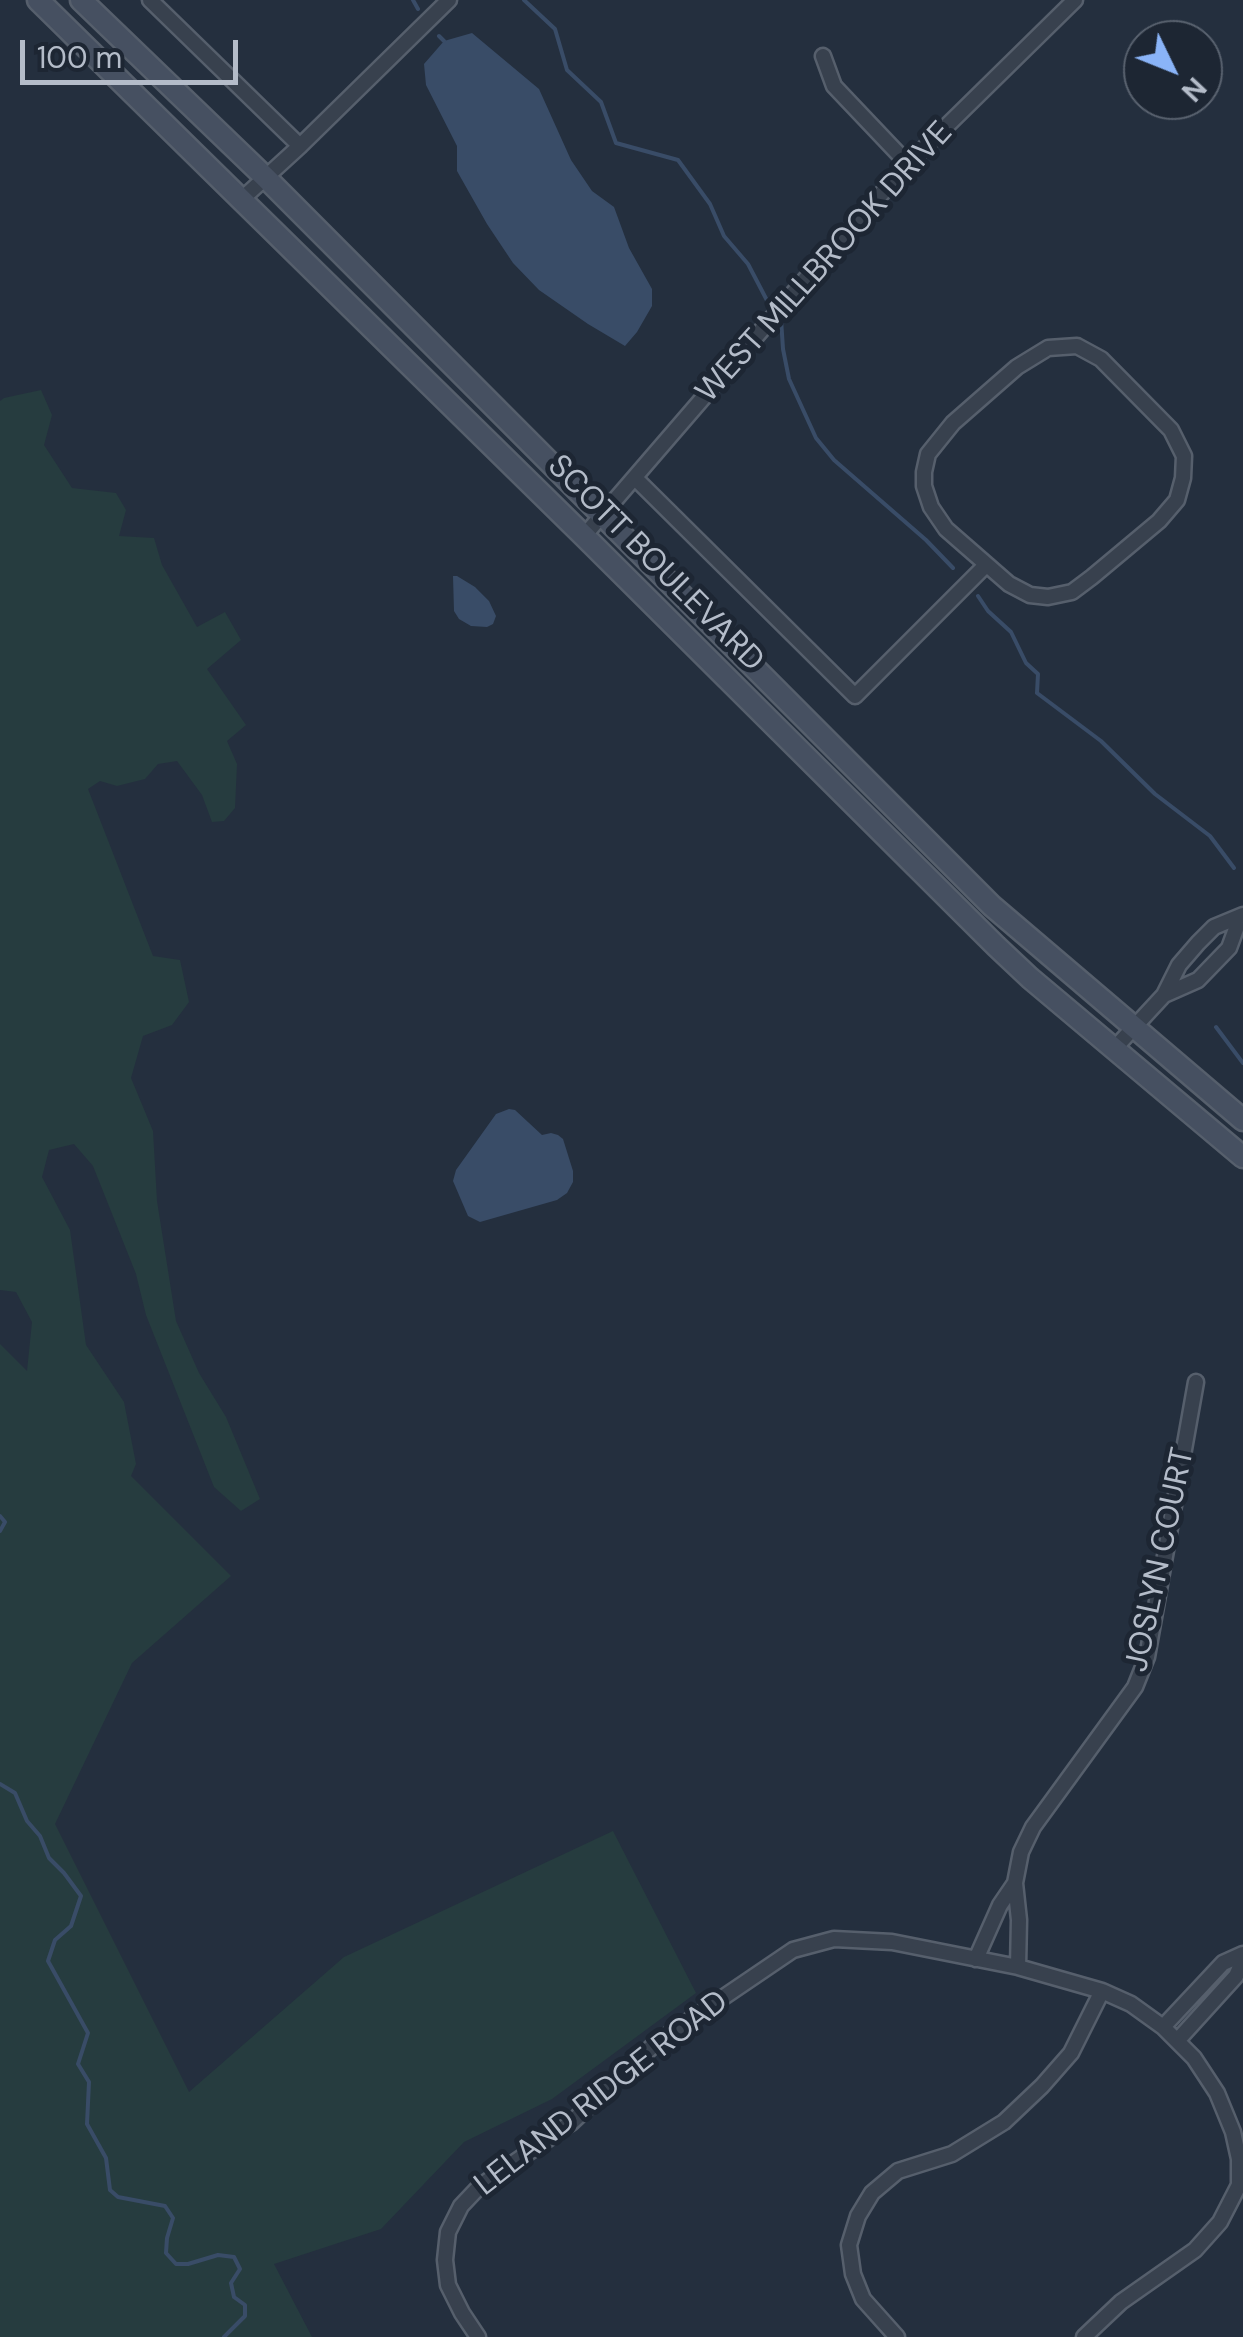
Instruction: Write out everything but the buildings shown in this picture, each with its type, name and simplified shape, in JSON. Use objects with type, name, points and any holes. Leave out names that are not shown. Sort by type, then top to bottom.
[{"type":"main road","name":"SCOTT BOULEVARD","points":[[38,0],[996,946],[1243,1157]]},
{"type":"main road","name":"SCOTT BOULEVARD","points":[[81,0],[266,178],[992,906],[1243,1120]]},
{"type":"street","points":[[150,0],[300,146]]},
{"type":"street","points":[[242,199],[449,0]]},
{"type":"street","name":"WEST MILLBROOK DRIVE","points":[[584,536],[908,164],[1075,0]]},
{"type":"street","points":[[823,56],[834,86],[908,164]]},
{"type":"street","points":[[1078,346],[1101,359],[1171,430],[1184,456],[1177,500],[1159,521],[1072,592],[1048,597],[1030,595],[1008,584],[986,565],[946,529],[931,507],[924,486],[928,454],[953,423],[1017,367],[1048,348],[1078,346]]},
{"type":"street","points":[[635,478],[854,696],[986,565]]},
{"type":"street","points":[[1164,995],[1198,980],[1229,948],[1242,917]]},
{"type":"street","points":[[1114,1049],[1164,995],[1178,965],[1198,944],[1214,928],[1242,917]]},
{"type":"street","name":"JOSLYN COURT","points":[[1018,1967],[1015,1883],[1020,1852],[1033,1826],[1135,1686],[1147,1658],[1196,1382]]},
{"type":"street","name":"JOSLYN COURT","points":[[976,1959],[1015,1883]]},
{"type":"street","name":"LELAND RIDGE ROAD","points":[[478,2337],[448,2285],[448,2232],[461,2206],[479,2187],[572,2123],[656,2042],[793,1950],[834,1938],[892,1942],[1018,1967],[1102,1990],[1130,2004],[1163,2027],[1194,2058],[1217,2093],[1233,2132],[1241,2186]]},
{"type":"street","points":[[1163,2027],[1223,1962],[1243,1957]]},
{"type":"street","points":[[1177,2041],[1236,1976],[1243,1957]]},
{"type":"street","points":[[897,2337],[863,2299],[853,2274],[849,2245],[858,2216],[872,2193],[898,2171],[952,2154],[1004,2122],[1071,2054],[1102,1990]]},
{"type":"street","points":[[1084,2337],[1121,2302],[1195,2250],[1220,2222],[1241,2186]]},
{"type":"green space","points":[[41,390],[52,415],[44,445],[72,488],[116,493],[126,510],[119,536],[154,538],[162,565],[197,627],[225,612],[241,640],[207,669],[246,725],[227,741],[237,764],[235,808],[224,821],[212,822],[202,795],[177,761],[158,764],[145,779],[117,786],[100,781],[88,789],[153,956],[180,960],[189,1002],[172,1025],[143,1036],[131,1078],[153,1131],[157,1201],[176,1321],[199,1373],[226,1417],[260,1499],[241,1511],[214,1487],[93,1166],[74,1144],[49,1150],[42,1177],[70,1230],[86,1345],[124,1402],[136,1464],[131,1476],[231,1576],[132,1663],[55,1824],[189,2092],[344,1957],[613,1831],[696,1993],[552,2099],[464,2142],[381,2229],[274,2264],[312,2337],[0,2337],[0,1344],[27,1371],[32,1322],[16,1292],[0,1290],[0,401]]},
{"type":"water","points":[[472,33],[539,89],[571,160],[592,191],[614,207],[629,248],[652,289],[652,306],[625,346],[539,290],[513,263],[457,171],[457,146],[426,85],[424,64],[444,41]]},
{"type":"water","points":[[453,576],[475,587],[489,601],[496,616],[493,624],[471,626],[459,619],[454,611]]},
{"type":"water","points":[[509,1109],[542,1135],[551,1133],[563,1139],[573,1182],[557,1200],[480,1222],[468,1216],[453,1181],[456,1170],[496,1114]]},
{"type":"waterway","points":[[413,0],[418,9]]},
{"type":"waterway","points":[[524,0],[555,29],[567,70],[601,102],[616,143],[678,160],[710,204],[724,236],[748,264],[772,310],[781,319],[789,379],[816,438],[834,460],[953,568]]},
{"type":"waterway","points":[[439,36],[444,41]]},
{"type":"waterway","points":[[978,596],[1011,632],[1026,663],[1038,674],[1037,693],[1101,741],[1155,794],[1210,836],[1234,868]]},
{"type":"waterway","points":[[1216,1027],[1243,1063]]},
{"type":"waterway","points":[[0,1516],[5,1522],[0,1531]]},
{"type":"waterway","points":[[0,1784],[15,1793],[49,1858],[81,1896],[71,1926],[55,1940],[48,1961],[88,2033],[78,2064],[89,2082],[87,2124],[106,2158],[110,2190],[118,2197],[165,2206],[173,2218],[166,2253],[176,2264],[218,2255],[234,2257],[240,2269],[231,2283],[234,2297],[245,2305],[245,2316],[224,2337]]}]
